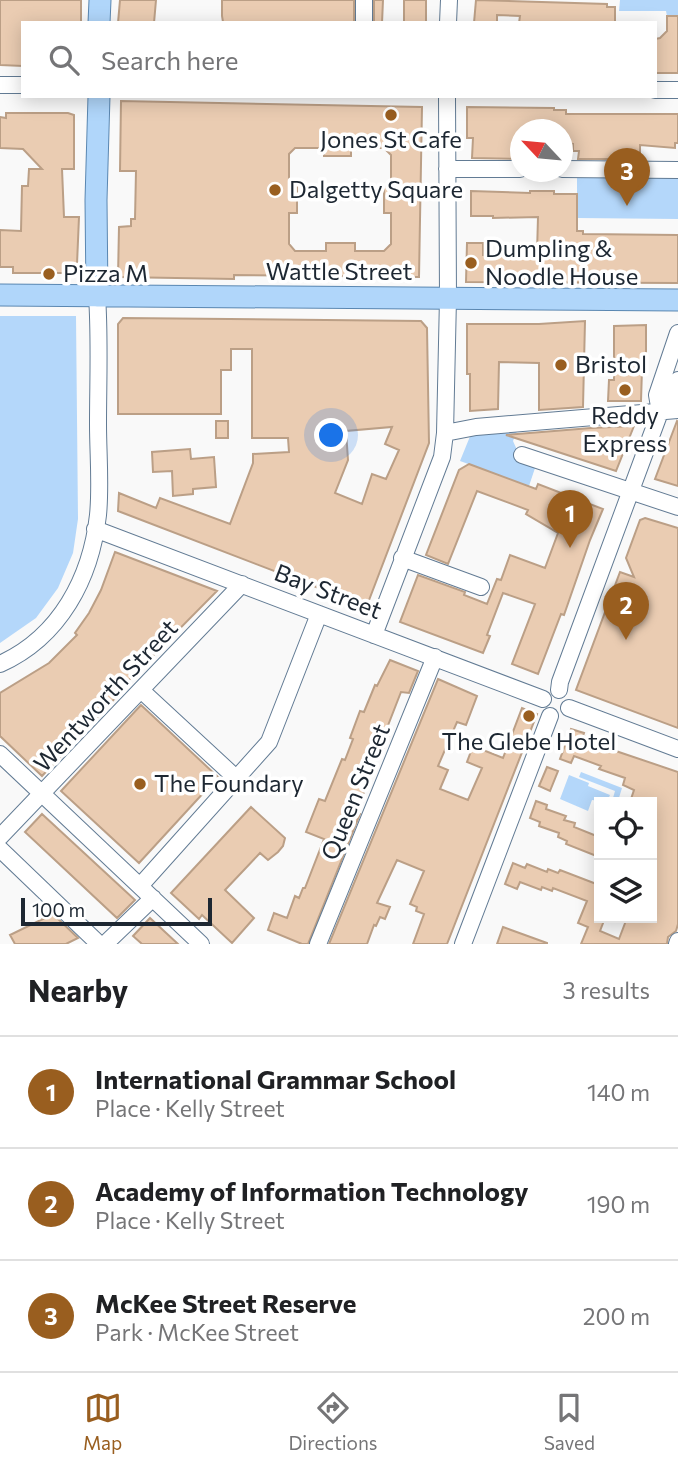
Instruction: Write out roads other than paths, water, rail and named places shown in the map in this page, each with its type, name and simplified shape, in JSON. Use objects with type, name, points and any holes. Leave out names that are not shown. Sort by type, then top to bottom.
[{"type":"main road","points":[[99,21],[100,0]]},
{"type":"main road","points":[[97,296],[99,98]]},
{"type":"main road","name":"Wattle Street","points":[[0,295],[678,300]]},
{"type":"street","points":[[364,0],[364,21]]},
{"type":"street","points":[[448,21],[449,0]]},
{"type":"street","points":[[0,85],[21,85]]},
{"type":"street","points":[[657,90],[678,90]]},
{"type":"street","points":[[373,635],[442,457],[448,298],[447,98]]},
{"type":"street","points":[[447,169],[510,169]]},
{"type":"street","points":[[573,169],[678,170]]},
{"type":"street","points":[[0,664],[37,641],[64,612],[88,564],[98,500],[97,296]]},
{"type":"street","points":[[670,408],[657,395],[678,333]]},
{"type":"street","points":[[559,690],[631,492],[670,408],[678,380]]},
{"type":"street","points":[[445,433],[476,427],[670,408]]},
{"type":"street","points":[[522,455],[678,507]]},
{"type":"street","name":"Bay Street","points":[[95,529],[543,699]]},
{"type":"street","points":[[402,558],[481,587]]},
{"type":"street","name":"Wentworth Street","points":[[0,837],[43,795],[242,583]]},
{"type":"street","points":[[140,886],[270,742],[319,614]]},
{"type":"street","name":"Queen Street","points":[[318,944],[435,657]]},
{"type":"street","points":[[559,690],[547,693],[543,699],[544,710],[550,716],[559,717],[569,708]]},
{"type":"street","points":[[559,690],[568,697],[569,708]]},
{"type":"street","points":[[142,691],[237,779]]},
{"type":"street","points":[[569,708],[678,749]]},
{"type":"street","points":[[463,944],[550,716]]},
{"type":"street","points":[[0,754],[201,944]]},
{"type":"street","points":[[0,849],[99,944]]},
{"type":"street","points":[[105,944],[153,898]]},
{"type":"place","name":"Jones St Cafe","points":[[391,115]]},
{"type":"place","name":"Dalgetty Square","points":[[275,190]]},
{"type":"place","name":"McKee Street Reserve","points":[[627,206]]},
{"type":"place","name":"Dumpling & Noodle House","points":[[471,263]]},
{"type":"place","name":"Pizza M","points":[[49,274]]},
{"type":"place","name":"Bristol","points":[[561,365]]},
{"type":"place","name":"Reddy Express","points":[[625,390]]},
{"type":"place","name":"International Grammar School","points":[[570,548]]},
{"type":"place","name":"Academy of Information Technology","points":[[626,640]]},
{"type":"place","name":"The Glebe Hotel","points":[[529,716]]},
{"type":"place","name":"The Foundary","points":[[140,784]]}]
